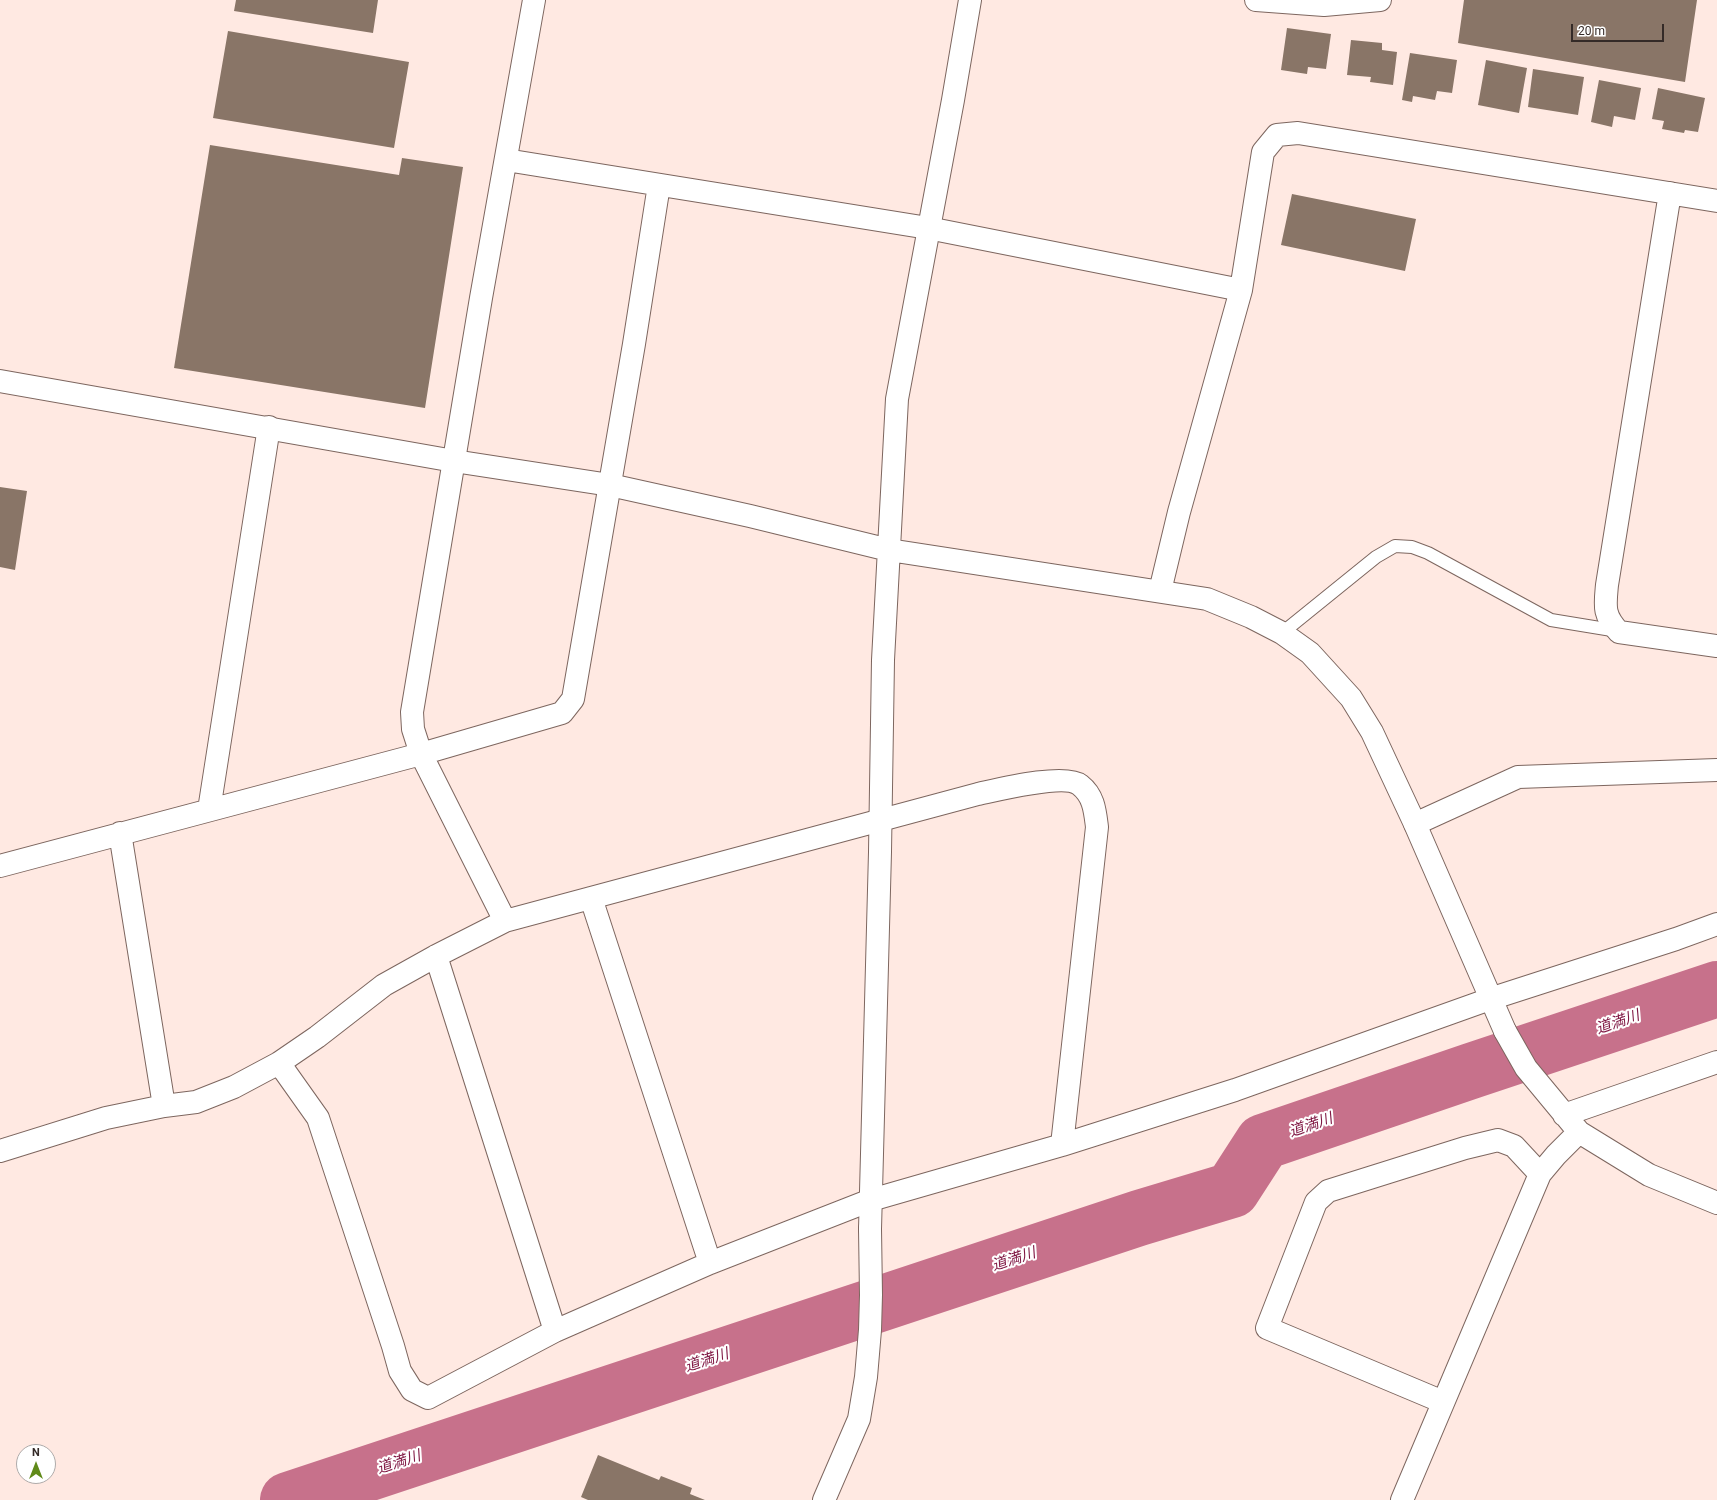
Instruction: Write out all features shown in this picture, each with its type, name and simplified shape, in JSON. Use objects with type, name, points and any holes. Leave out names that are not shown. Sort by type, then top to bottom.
[{"type":"street","points":[[505,921],[421,754],[413,729],[412,712],[534,0]]},
{"type":"street","points":[[824,1500],[859,1419],[866,1377],[870,1330],[870,1229],[880,821],[882,660],[896,399],[953,100],[970,0]]},
{"type":"street","points":[[1256,0],[1324,5],[1380,0]]},
{"type":"street","points":[[1160,591],[1179,512],[1241,290],[1263,152],[1277,135],[1298,133],[1717,201]]},
{"type":"street","points":[[506,160],[928,228],[1241,290]]},
{"type":"street","points":[[0,866],[421,754],[562,713],[573,699],[659,185]]},
{"type":"street","points":[[1670,193],[1607,585],[1605,607],[1609,622],[1619,632],[1717,646]]},
{"type":"street","points":[[0,381],[269,427],[454,461],[610,485],[750,516],[889,550],[1207,599],[1251,617],[1282,633],[1310,653],[1351,698],[1372,732],[1415,824],[1490,999],[1505,1031],[1526,1068],[1579,1132],[1649,1175],[1717,1203]]},
{"type":"street","points":[[209,810],[269,427]]},
{"type":"street","points":[[1415,824],[1518,777],[1717,770]]},
{"type":"street","points":[[0,1151],[106,1118],[164,1106],[196,1102],[234,1086],[279,1063],[317,1037],[384,985],[436,956],[505,921],[978,794],[1024,785],[1063,781],[1079,784],[1090,796],[1095,811],[1097,827],[1062,1145]]},
{"type":"street","points":[[120,834],[164,1106]]},
{"type":"street","points":[[592,898],[710,1263]]},
{"type":"street","points":[[279,1063],[318,1118],[391,1338],[400,1371],[412,1390],[428,1398],[555,1331],[710,1263],[871,1200],[1062,1145],[1235,1090],[1490,999],[1676,939],[1717,924]]},
{"type":"street","points":[[436,956],[555,1331]]},
{"type":"street","points":[[1560,1110],[1717,1062]]},
{"type":"street","points":[[1402,1500],[1540,1174],[1556,1155],[1579,1132]]},
{"type":"street","points":[[1443,1402],[1267,1328],[1316,1202],[1328,1191],[1465,1148],[1498,1140],[1514,1146],[1540,1174]]},
{"type":"lane","points":[[1282,633],[1376,557],[1395,546],[1412,547],[1428,553],[1551,620],[1619,632]]},
{"type":"building","points":[[236,0],[378,0],[373,33],[234,11]]},
{"type":"building","points":[[1464,0],[1697,0],[1685,82],[1458,43]]},
{"type":"building","points":[[1287,28],[1331,34],[1326,69],[1308,67],[1307,74],[1281,70]]},
{"type":"building","points":[[228,31],[409,62],[394,148],[213,118]]},
{"type":"building","points":[[1351,40],[1382,43],[1382,50],[1397,52],[1393,85],[1370,82],[1371,77],[1347,75]]},
{"type":"building","points":[[1410,53],[1457,60],[1452,93],[1437,91],[1435,100],[1413,96],[1412,102],[1402,100]]},
{"type":"building","points":[[1486,60],[1527,68],[1519,113],[1478,105]]},
{"type":"building","points":[[1533,69],[1584,77],[1578,115],[1528,107]]},
{"type":"building","points":[[1599,80],[1641,88],[1635,120],[1614,116],[1612,127],[1591,122]]},
{"type":"building","points":[[1658,88],[1705,98],[1698,132],[1685,130],[1684,133],[1662,129],[1664,121],[1652,119]]},
{"type":"building","points":[[210,145],[399,175],[402,158],[463,167],[425,408],[174,368]]},
{"type":"building","points":[[1292,194],[1416,219],[1405,271],[1281,245]]},
{"type":"building","points":[[0,487],[27,491],[15,570],[0,567]]},
{"type":"building","points":[[598,1455],[659,1480],[661,1476],[692,1488],[690,1494],[705,1500],[588,1500],[581,1497]]},
{"type":"waterway","name":"道満川","points":[[288,1500],[1139,1218],[1232,1190],[1263,1142],[1717,989]]}]
